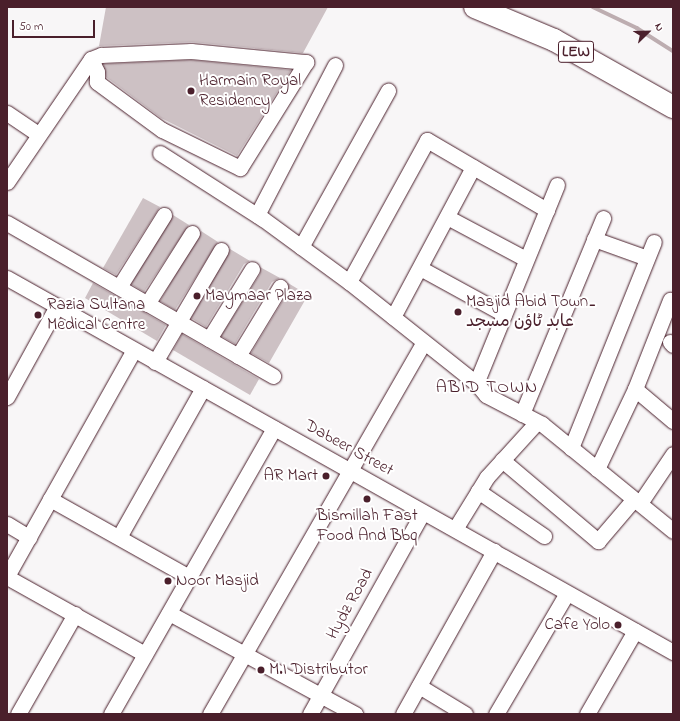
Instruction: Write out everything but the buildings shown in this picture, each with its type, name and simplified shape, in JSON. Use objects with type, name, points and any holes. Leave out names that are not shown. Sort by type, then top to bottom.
[{"type":"highway","name":"LEW","points":[[474,7],[554,40],[673,107]]},
{"type":"street","points":[[7,182],[38,134],[91,59],[100,55],[191,51],[306,62],[240,168],[162,130],[97,82],[97,72],[91,59]]},
{"type":"street","points":[[257,215],[335,65]]},
{"type":"street","points":[[301,247],[388,91]]},
{"type":"street","points":[[7,113],[38,134]]},
{"type":"street","points":[[349,282],[427,140],[547,210]]},
{"type":"street","points":[[160,153],[257,215],[349,282],[476,383],[486,395],[538,422],[673,531]]},
{"type":"street","points":[[393,317],[473,168]]},
{"type":"street","points":[[476,383],[557,185]]},
{"type":"street","points":[[119,288],[164,215]]},
{"type":"street","points":[[447,217],[526,259]]},
{"type":"street","points":[[522,414],[603,218]]},
{"type":"street","points":[[7,223],[273,376]]},
{"type":"street","points":[[148,304],[192,233]]},
{"type":"street","points":[[594,239],[647,258]]},
{"type":"street","points":[[571,448],[654,242]]},
{"type":"street","points":[[155,362],[177,322],[221,250]]},
{"type":"street","points":[[420,268],[504,314]]},
{"type":"street","points":[[209,339],[252,269]]},
{"type":"street","name":"Dabeer Street","points":[[7,278],[673,652]]},
{"type":"street","points":[[238,356],[280,287]]},
{"type":"street","points":[[597,469],[635,389],[670,300]]},
{"type":"street","points":[[7,397],[57,306]]},
{"type":"street","points":[[210,714],[424,342]]},
{"type":"street","points":[[134,350],[7,576],[145,654]]},
{"type":"street","points":[[119,537],[203,388]]},
{"type":"street","points":[[635,389],[673,421]]},
{"type":"street","points":[[455,529],[478,492],[502,460],[538,422]]},
{"type":"street","points":[[111,714],[274,428]]},
{"type":"street","points":[[502,460],[598,541],[637,501],[673,454]]},
{"type":"street","points":[[478,492],[544,536]]},
{"type":"street","points":[[50,499],[189,577]]},
{"type":"street","name":"Hydz Road","points":[[310,714],[423,512]]},
{"type":"street","points":[[7,524],[29,537]]},
{"type":"street","points":[[403,714],[494,551]]},
{"type":"street","points":[[496,714],[567,593]]},
{"type":"street","points":[[169,613],[243,655],[356,714]]},
{"type":"street","points":[[18,714],[75,614]]},
{"type":"street","points":[[587,714],[634,631]]},
{"type":"street","points":[[419,686],[466,714]]},
{"type":"waterway","points":[[593,7],[637,28],[673,51]]},
{"type":"place","name":"Harmain Royal Residency","points":[[191,91]]},
{"type":"place","name":"Maymaar Plaza","points":[[197,296]]},
{"type":"place","name":"Masjid Abid Town۔ عابد ٹاؤن مسجد","points":[[458,312]]},
{"type":"place","name":"Razia Sultana Medical Centre","points":[[38,315]]},
{"type":"place","name":"AR Mart","points":[[326,476]]},
{"type":"place","name":"Bismillah Fast Food And Bbq","points":[[367,499]]},
{"type":"place","name":"Noor Masjid","points":[[168,581]]},
{"type":"place","name":"Cafe Yolo","points":[[618,625]]},
{"type":"place","name":"M.I Distributor","points":[[261,670]]},
{"type":"district","name":"ABID TOWN","points":[[487,388]]}]
